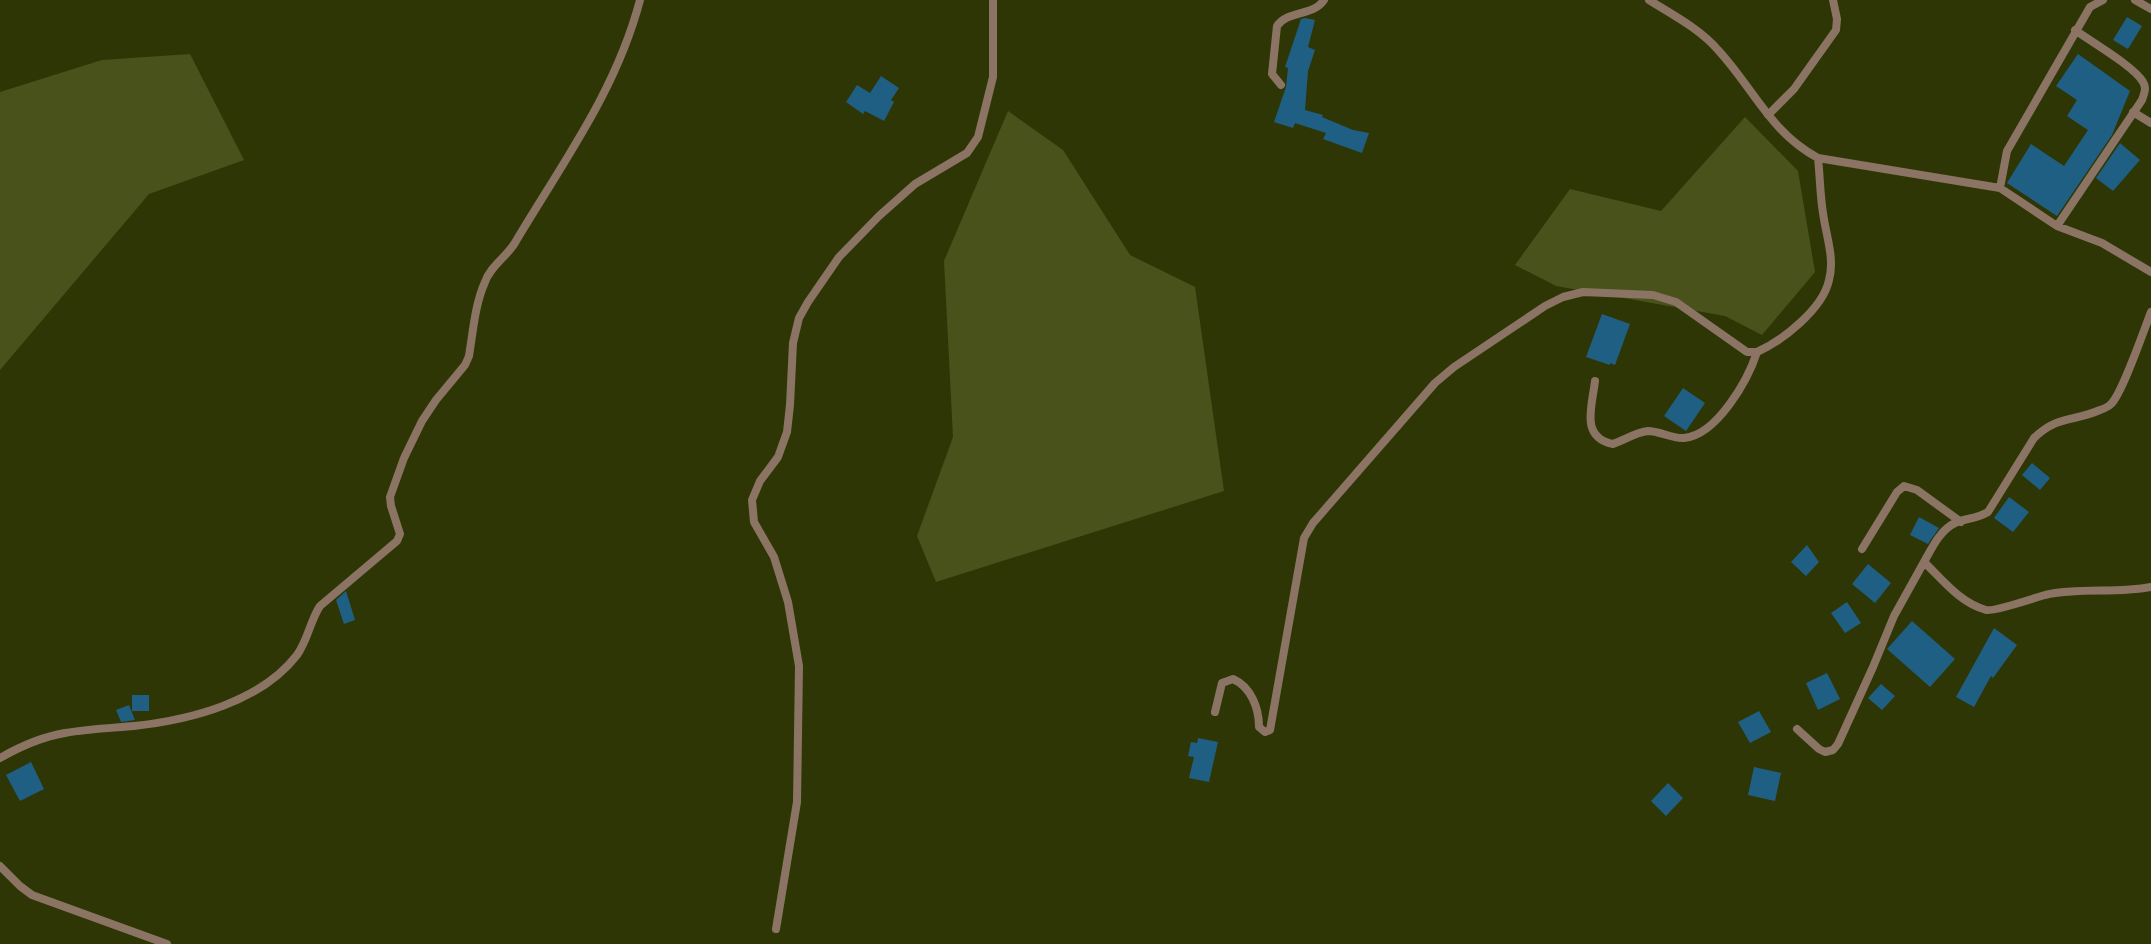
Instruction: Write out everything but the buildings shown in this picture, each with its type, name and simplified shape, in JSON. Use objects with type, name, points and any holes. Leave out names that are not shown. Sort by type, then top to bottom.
[{"type":"street","points":[[0,758],[22,746],[64,733],[161,723],[207,712],[240,699],[263,685],[296,655],[306,640],[312,620],[320,606],[397,541],[400,534],[391,506],[391,493],[412,437],[436,400],[464,365],[469,356],[485,281],[495,265],[515,244],[589,123],[618,63],[640,0]]},
{"type":"street","points":[[776,929],[797,802],[799,666],[788,602],[774,557],[754,522],[752,500],[760,481],[778,457],[787,432],[793,343],[799,318],[808,302],[839,257],[879,216],[915,184],[967,153],[978,137],[993,77],[993,0]]},
{"type":"street","points":[[1281,85],[1272,74],[1277,26],[1281,20],[1315,8],[1324,0]]},
{"type":"street","points":[[1649,0],[1692,27],[1718,49],[1784,134],[1800,148],[1818,158],[2000,188],[2057,226],[2102,243],[2151,272]]},
{"type":"street","points":[[1768,115],[1794,89],[1836,30],[1838,19],[1833,0]]},
{"type":"street","points":[[2000,188],[2007,151],[2075,30],[2090,7],[2103,0]]},
{"type":"street","points":[[2135,0],[2151,9]]},
{"type":"street","points":[[2057,226],[2142,100],[2145,89],[2143,82],[2132,70],[2075,30]]},
{"type":"street","points":[[2134,112],[2151,123]]},
{"type":"street","points":[[1215,712],[1222,683],[1233,679],[1240,682],[1250,693],[1257,710],[1259,727],[1265,732],[1270,730],[1304,538],[1313,523],[1435,383],[1454,367],[1513,326],[1563,297],[1583,292],[1653,295],[1676,302],[1747,352],[1757,352],[1771,346],[1803,318],[1820,300],[1829,281],[1831,253],[1823,213],[1818,158]]},
{"type":"street","points":[[1797,729],[1819,749],[1825,752],[1833,750],[1838,744],[1873,667],[1894,616],[1924,562],[1945,530],[1956,523],[1980,517],[1988,512],[2034,438],[2042,430],[2061,420],[2100,410],[2111,404],[2122,384],[2151,312]]},
{"type":"street","points":[[1595,381],[1591,417],[1592,431],[1598,438],[1613,444],[1640,432],[1650,431],[1683,438],[1691,436],[1709,426],[1727,408],[1747,377],[1757,352]]},
{"type":"street","points":[[1862,549],[1897,492],[1904,486],[1917,490],[1961,522]]},
{"type":"street","points":[[1924,562],[1959,597],[1974,606],[1988,611],[2058,592],[2133,590],[2151,587]]},
{"type":"street","points":[[0,866],[20,886],[32,895],[167,944]]},
{"type":"green space","points":[[190,54],[244,160],[149,194],[0,370],[0,92],[102,60]]},
{"type":"green space","points":[[1008,111],[1063,150],[1130,255],[1195,287],[1224,491],[936,582],[917,536],[953,437],[944,261]]},
{"type":"green space","points":[[1745,117],[1798,171],[1815,272],[1762,335],[1725,316],[1556,286],[1515,265],[1570,189],[1661,211]]}]
